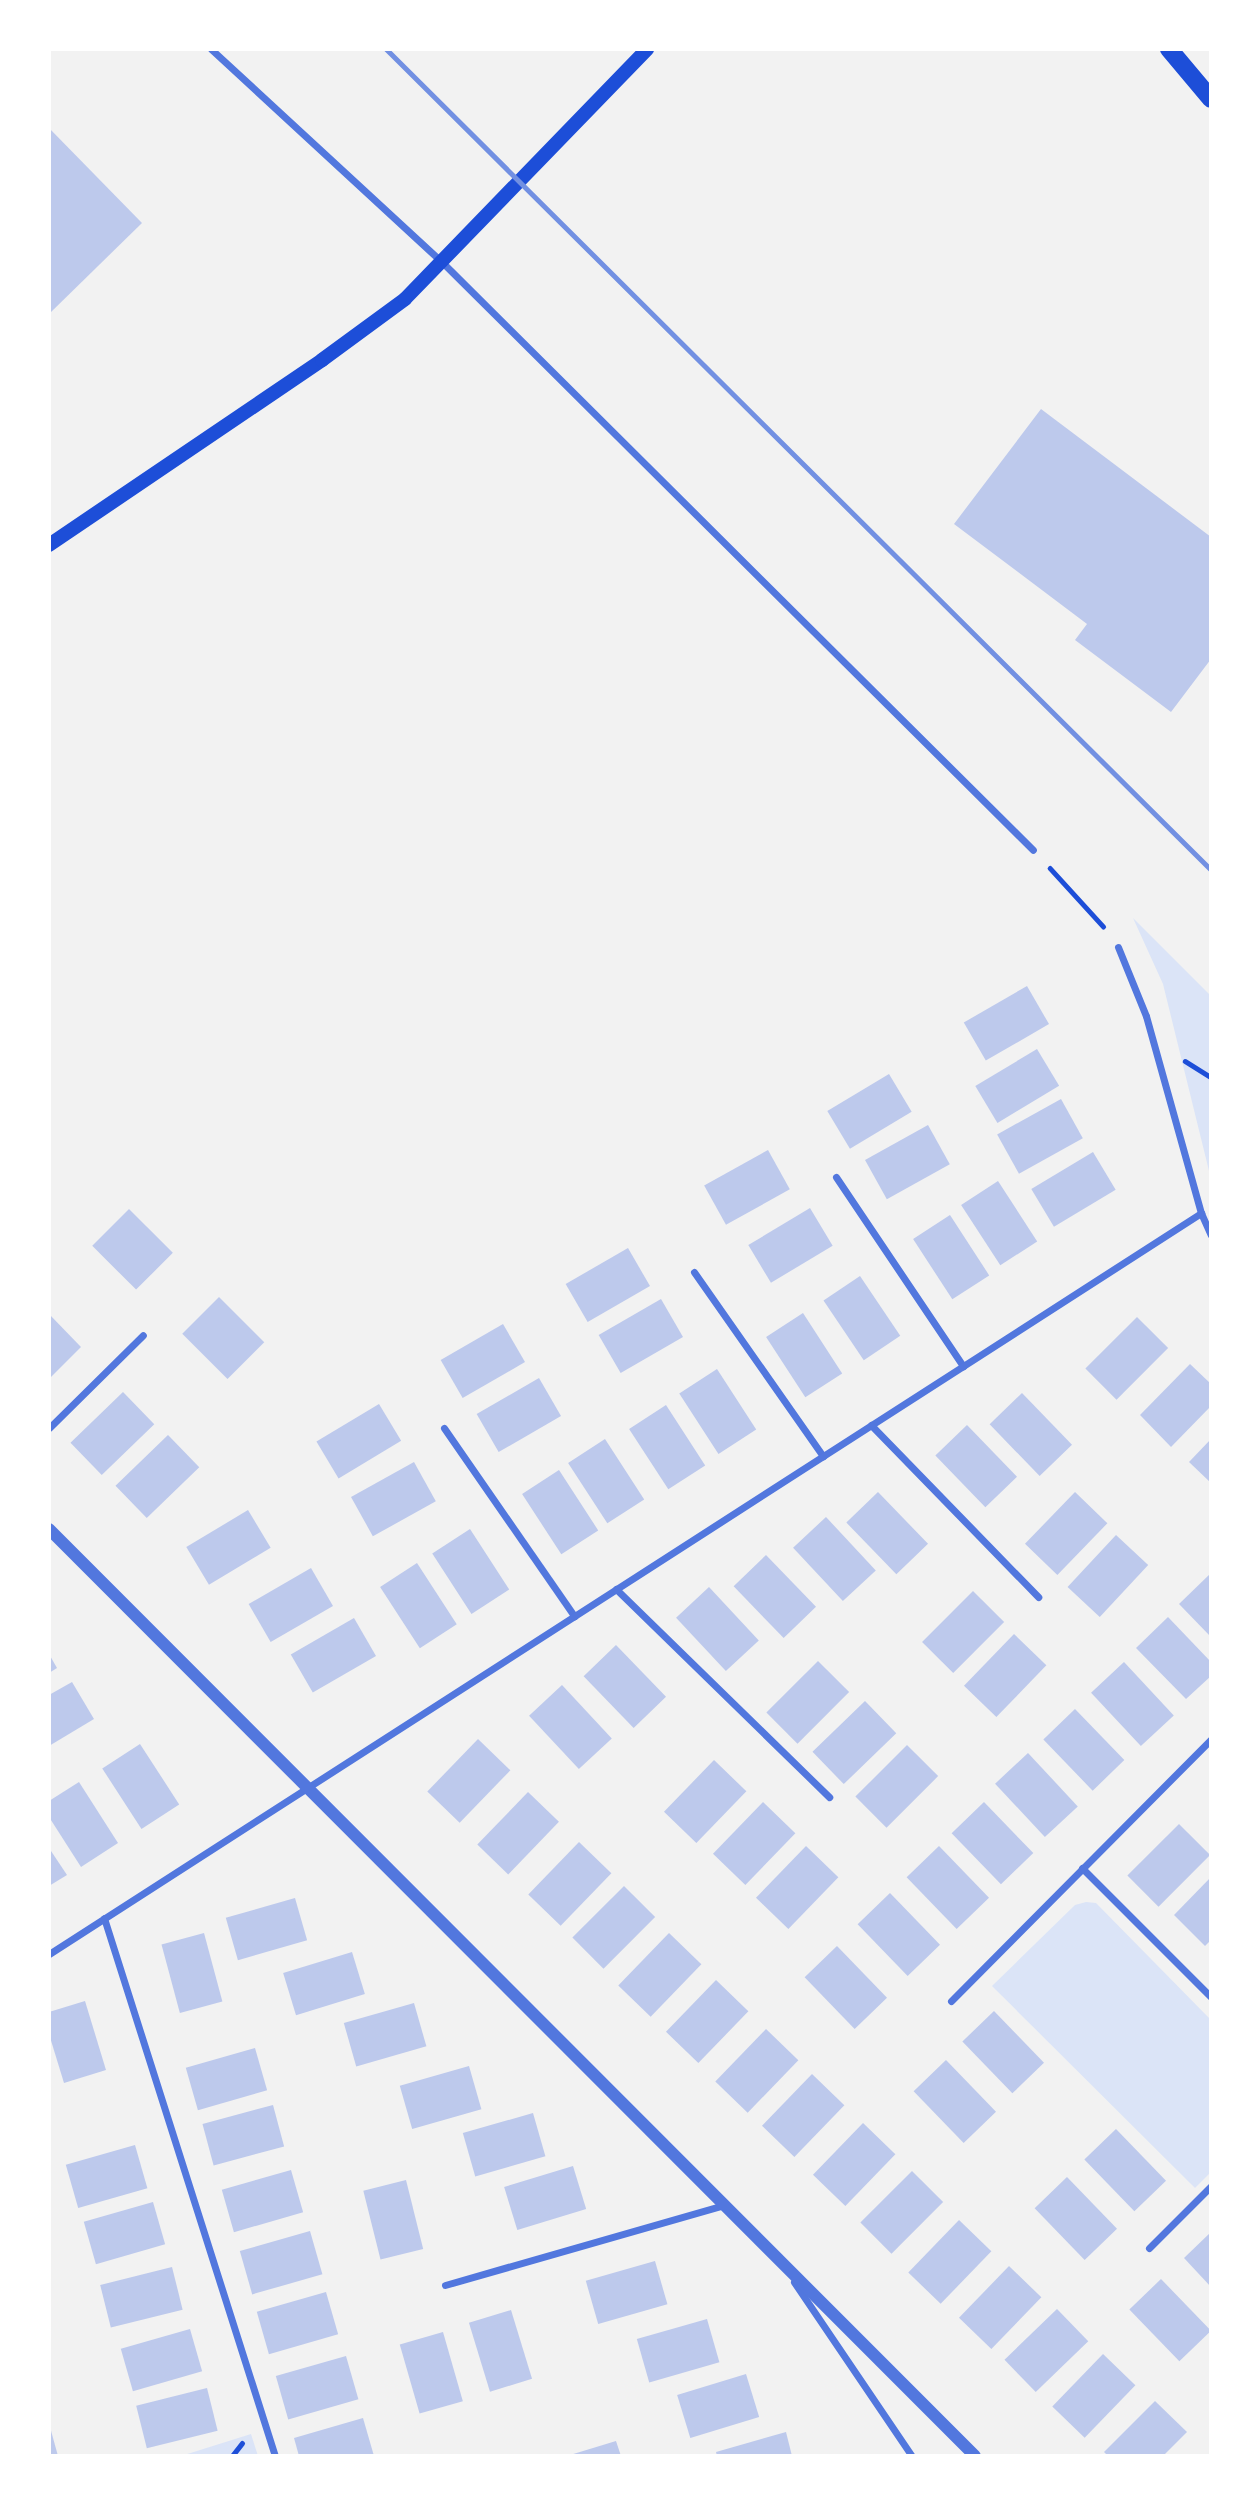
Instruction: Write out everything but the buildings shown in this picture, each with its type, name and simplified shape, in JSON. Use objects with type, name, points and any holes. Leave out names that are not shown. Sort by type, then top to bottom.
[{"type":"main road","points":[[49,545],[370,327],[443,263],[647,49]]},
{"type":"main road","points":[[1177,52],[1211,99]]},
{"type":"street","points":[[211,49],[443,263],[1033,850]]},
{"type":"street","points":[[1118,947],[1146,1016],[1201,1213],[1211,1235]]},
{"type":"street","points":[[836,1177],[963,1366]]},
{"type":"street","points":[[49,1954],[1201,1213]]},
{"type":"street","points":[[694,1272],[823,1456]]},
{"type":"street","points":[[49,1428],[143,1335]]},
{"type":"street","points":[[871,1425],[1038,1597]]},
{"type":"street","points":[[444,1428],[574,1616]]},
{"type":"street","points":[[49,1529],[975,2456]]},
{"type":"street","points":[[616,1589],[829,1797]]},
{"type":"street","points":[[951,2001],[1211,1739]]},
{"type":"street","points":[[1083,1868],[1211,1997]]},
{"type":"street","points":[[104,1918],[275,2456]]},
{"type":"street","points":[[1149,2248],[1211,2186]]},
{"type":"street","points":[[445,2285],[724,2205]]},
{"type":"street","points":[[772,2253],[834,2337],[912,2456]]},
{"type":"path","points":[[1033,850],[1100,922],[1118,947]]},
{"type":"shaded area","points":[[1133,918],[1211,996],[1211,1179],[1163,984]]},
{"type":"shaded area","points":[[1096,1903],[1211,2020],[1211,2172],[1195,2188],[992,1986],[1075,1905]]},
{"type":"shaded area","points":[[251,2434],[258,2456],[181,2456]]},
{"type":"railway","points":[[386,49],[1211,870]]}]
